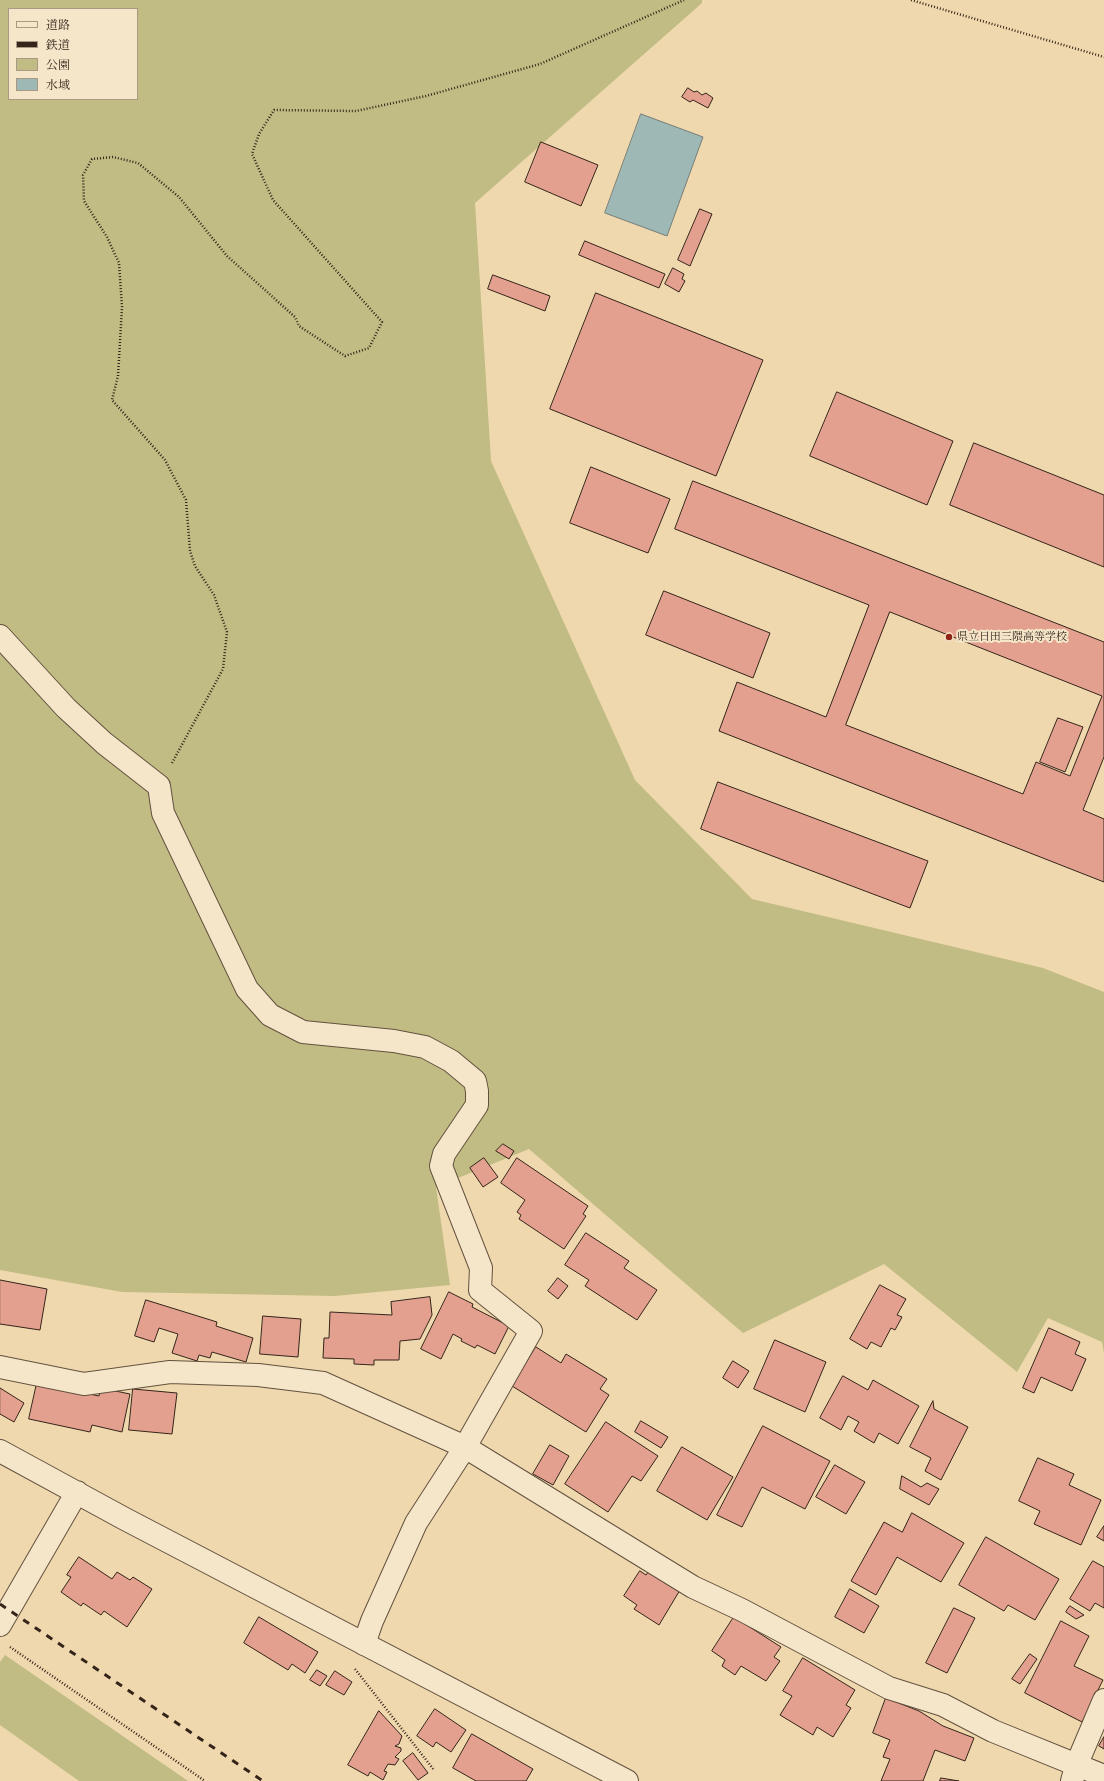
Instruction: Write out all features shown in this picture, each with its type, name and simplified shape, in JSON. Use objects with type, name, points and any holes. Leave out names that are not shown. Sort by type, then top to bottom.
[{"type":"street","points":[[0,636],[66,708],[104,744],[158,786],[163,814],[247,989],[270,1015],[303,1032],[394,1041],[425,1047],[451,1061],[475,1081],[477,1090],[477,1105],[444,1154],[441,1166],[481,1268],[480,1290],[531,1330],[465,1447],[416,1523],[372,1622],[364,1644]]},
{"type":"street","points":[[0,1367],[84,1384],[170,1372],[258,1375],[323,1383],[465,1447],[693,1587],[742,1610],[889,1688],[943,1705],[1074,1773],[1104,1776]]},
{"type":"street","points":[[0,1451],[364,1644],[627,1781]]},
{"type":"street","points":[[3,1635],[77,1492]]},
{"type":"street","points":[[1074,1773],[1104,1700]]},
{"type":"path","points":[[158,786],[223,669],[227,632],[214,595],[195,566],[190,551],[186,500],[165,460],[112,400],[118,376],[122,307],[120,271],[119,264],[107,237],[84,201],[83,175],[92,159],[113,157],[138,163],[179,197],[227,256],[295,317],[299,326],[345,356],[369,348],[382,322],[273,200],[252,154],[259,134],[274,110],[356,111],[426,96],[540,64],[684,0]]},
{"type":"path","points":[[911,0],[1104,57]]},
{"type":"path","points":[[3,1635],[205,1781]]},
{"type":"path","points":[[353,1667],[434,1770]]},
{"type":"green space","points":[[0,0],[702,0],[702,3],[475,203],[491,461],[635,780],[752,899],[1043,968],[1104,992],[1104,1353],[1102,1342],[1048,1318],[1017,1372],[884,1264],[743,1333],[529,1149],[436,1187],[450,1285],[335,1296],[122,1292],[0,1270]]},
{"type":"green space","points":[[5,1655],[188,1781],[79,1781],[0,1725],[0,1662]]},
{"type":"water","points":[[641,114],[703,137],[667,236],[605,213]]},
{"type":"building","points":[[688,88],[694,92],[697,91],[702,95],[706,93],[713,98],[708,108],[693,100],[690,102],[682,97]]},
{"type":"building","points":[[541,142],[598,165],[581,206],[525,182]]},
{"type":"building","points":[[700,209],[712,214],[690,266],[678,260]]},
{"type":"building","points":[[585,241],[665,274],[659,288],[579,255]]},
{"type":"building","points":[[673,268],[684,274],[682,279],[685,281],[679,292],[665,284]]},
{"type":"building","points":[[493,275],[550,296],[545,311],[488,289]]},
{"type":"building","points":[[596,293],[763,360],[716,476],[550,409]]},
{"type":"building","points":[[837,392],[953,441],[927,505],[810,456]]},
{"type":"building","points":[[974,443],[1104,495],[1104,567],[950,505]]},
{"type":"building","points":[[591,467],[670,499],[648,553],[570,523]]},
{"type":"building","points":[[693,481],[1104,642],[1104,757],[1083,810],[1104,819],[1104,882],[719,731],[737,682],[826,717],[869,605],[675,529]],"holes":[[[890,612],[1102,696],[1070,776],[1036,762],[1023,794],[846,725]]]},
{"type":"building","points":[[664,591],[770,633],[753,678],[646,635]]},
{"type":"building","points":[[1058,718],[1083,727],[1065,772],[1040,762]]},
{"type":"building","points":[[718,782],[928,861],[910,908],[701,829]]},
{"type":"building","points":[[503,1144],[514,1151],[509,1159],[496,1151]]},
{"type":"building","points":[[484,1158],[498,1177],[483,1187],[470,1168]]},
{"type":"building","points":[[517,1158],[588,1206],[583,1214],[586,1216],[564,1249],[519,1219],[521,1215],[517,1212],[525,1200],[501,1183]]},
{"type":"building","points":[[586,1233],[629,1261],[624,1268],[657,1290],[637,1320],[585,1286],[589,1280],[565,1265]]},
{"type":"building","points":[[558,1278],[568,1286],[558,1299],[548,1291]]},
{"type":"building","points":[[0,1280],[47,1289],[40,1330],[0,1324]]},
{"type":"building","points":[[880,1285],[906,1299],[897,1315],[902,1317],[895,1330],[891,1328],[881,1347],[871,1342],[867,1349],[850,1339]]},
{"type":"building","points":[[449,1292],[473,1304],[472,1307],[509,1326],[495,1354],[477,1345],[475,1348],[461,1341],[462,1339],[453,1334],[441,1359],[421,1349]]},
{"type":"building","points":[[430,1297],[432,1315],[420,1339],[400,1341],[399,1360],[374,1360],[374,1365],[354,1364],[354,1359],[323,1358],[324,1338],[329,1338],[330,1312],[392,1315],[391,1302]]},
{"type":"building","points":[[146,1300],[217,1322],[216,1326],[253,1338],[246,1362],[212,1352],[210,1358],[199,1355],[197,1361],[172,1353],[178,1334],[159,1328],[154,1342],[135,1336]]},
{"type":"building","points":[[263,1316],[301,1319],[298,1357],[260,1354]]},
{"type":"building","points":[[1049,1328],[1080,1342],[1075,1354],[1086,1359],[1072,1391],[1041,1377],[1034,1393],[1023,1388]]},
{"type":"building","points":[[775,1340],[826,1362],[805,1412],[754,1389]]},
{"type":"building","points":[[536,1347],[561,1363],[566,1354],[607,1379],[600,1389],[609,1395],[586,1432],[512,1386]]},
{"type":"building","points":[[733,1361],[749,1371],[738,1388],[723,1378]]},
{"type":"building","points":[[843,1376],[868,1390],[873,1380],[919,1406],[898,1444],[879,1433],[874,1443],[854,1431],[859,1422],[848,1416],[841,1430],[820,1418]]},
{"type":"building","points":[[37,1383],[99,1396],[101,1388],[130,1394],[122,1432],[92,1425],[90,1432],[29,1419]]},
{"type":"building","points":[[0,1388],[24,1403],[14,1422],[0,1414]]},
{"type":"building","points":[[133,1389],[177,1393],[172,1434],[129,1430]]},
{"type":"building","points":[[933,1401],[934,1409],[968,1427],[941,1480],[925,1471],[931,1458],[910,1447]]},
{"type":"building","points":[[641,1421],[668,1437],[661,1448],[635,1432]]},
{"type":"building","points":[[606,1422],[658,1456],[641,1481],[632,1476],[608,1512],[565,1484]]},
{"type":"building","points":[[763,1426],[830,1461],[805,1509],[762,1487],[742,1527],[717,1515]]},
{"type":"building","points":[[550,1445],[569,1456],[553,1485],[533,1474]]},
{"type":"building","points":[[682,1447],[733,1477],[707,1520],[657,1491]]},
{"type":"building","points":[[1038,1458],[1074,1474],[1069,1485],[1101,1500],[1081,1545],[1034,1524],[1040,1511],[1019,1501]]},
{"type":"building","points":[[835,1465],[865,1482],[846,1514],[816,1497]]},
{"type":"building","points":[[902,1476],[921,1487],[927,1483],[939,1489],[929,1505],[900,1489]]},
{"type":"building","points":[[912,1513],[964,1543],[941,1582],[897,1557],[876,1595],[851,1581],[884,1522],[902,1532]]},
{"type":"building","points":[[1104,1526],[1104,1541],[1097,1537]]},
{"type":"building","points":[[986,1537],[1059,1579],[1035,1620],[1008,1605],[1004,1611],[959,1585]]},
{"type":"building","points":[[79,1557],[112,1579],[117,1572],[130,1580],[133,1577],[152,1589],[127,1627],[104,1611],[101,1615],[83,1603],[81,1606],[61,1592],[71,1577],[67,1575]]},
{"type":"building","points":[[1093,1561],[1104,1567],[1104,1608],[1095,1603],[1090,1611],[1070,1599]]},
{"type":"building","points":[[640,1571],[646,1575],[649,1571],[680,1590],[659,1625],[634,1609],[637,1605],[624,1596]]},
{"type":"building","points":[[850,1589],[879,1606],[864,1633],[835,1617]]},
{"type":"building","points":[[1070,1606],[1084,1615],[1076,1619],[1066,1612]]},
{"type":"building","points":[[954,1608],[975,1618],[947,1673],[926,1663]]},
{"type":"building","points":[[259,1617],[318,1652],[305,1673],[292,1664],[288,1670],[244,1643]]},
{"type":"building","points":[[734,1617],[781,1647],[774,1657],[780,1661],[766,1681],[741,1666],[735,1675],[722,1666],[725,1660],[712,1651]]},
{"type":"building","points":[[1061,1621],[1089,1636],[1074,1666],[1103,1680],[1082,1722],[1025,1693]]},
{"type":"building","points":[[1030,1654],[1037,1659],[1020,1684],[1012,1679]]},
{"type":"building","points":[[803,1658],[855,1690],[846,1705],[851,1708],[833,1737],[817,1727],[813,1735],[780,1715],[792,1696],[783,1691]]},
{"type":"building","points":[[317,1670],[327,1676],[320,1686],[310,1680]]},
{"type":"building","points":[[335,1671],[352,1682],[344,1695],[326,1685]]},
{"type":"building","points":[[886,1698],[919,1711],[943,1726],[974,1738],[965,1761],[935,1750],[923,1781],[881,1781],[890,1759],[883,1757],[890,1740],[873,1733]]},
{"type":"building","points":[[435,1709],[466,1730],[451,1752],[436,1742],[433,1747],[417,1736]]},
{"type":"building","points":[[379,1711],[402,1736],[399,1744],[395,1746],[401,1748],[401,1751],[395,1757],[399,1759],[395,1765],[388,1764],[384,1771],[387,1772],[383,1780],[370,1772],[368,1776],[348,1765]]},
{"type":"building","points":[[472,1734],[533,1769],[526,1781],[476,1781],[453,1768]]},
{"type":"building","points":[[1104,1737],[1104,1749],[1099,1746]]},
{"type":"building","points":[[413,1753],[428,1773],[418,1780],[403,1761]]},
{"type":"building","points":[[941,1778],[959,1781],[940,1781]]},
{"type":"railway","points":[[0,1604],[263,1781]]},
{"type":"place","name":"県立日田三隈高等学校","points":[[949,637]]}]
